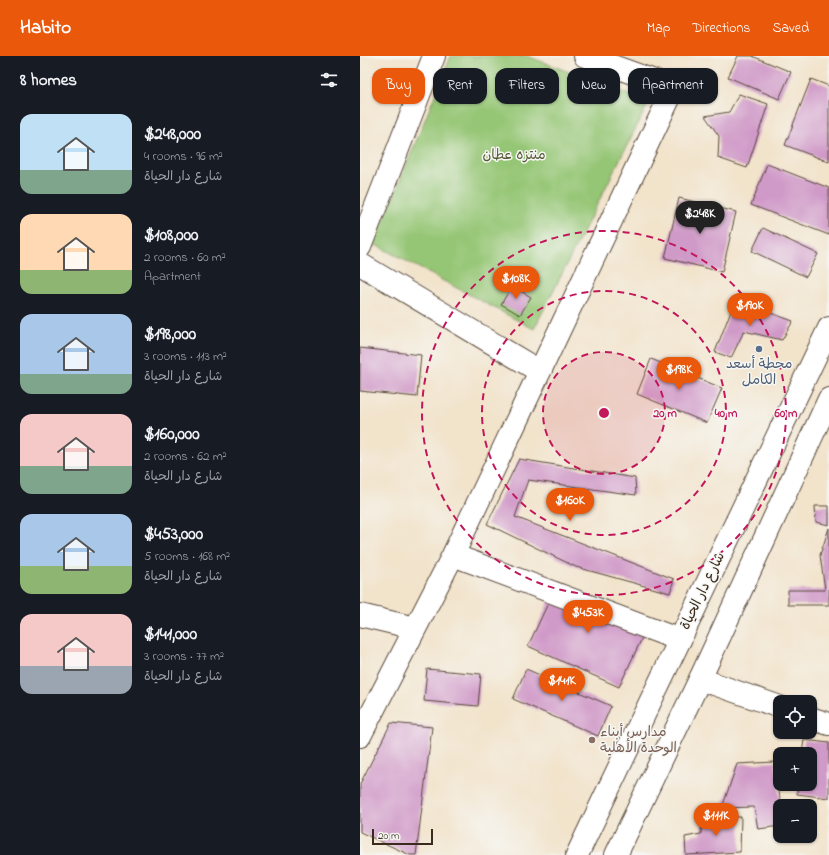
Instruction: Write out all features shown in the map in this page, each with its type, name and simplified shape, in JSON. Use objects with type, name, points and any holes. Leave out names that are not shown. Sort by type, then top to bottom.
[{"type":"street","points":[[360,247],[434,56]]},
{"type":"street","points":[[360,736],[453,555],[674,88],[585,56]]},
{"type":"street","points":[[360,264],[539,371]]},
{"type":"street","name":"شارع دار الحياة","points":[[577,855],[829,328]]},
{"type":"street","points":[[616,855],[700,679],[825,406],[794,401]]},
{"type":"street","points":[[453,555],[680,640]]},
{"type":"street","points":[[360,615],[415,628]]},
{"type":"street","points":[[700,679],[773,705]]},
{"type":"street","points":[[817,720],[829,724]]},
{"type":"green space","name":"منتزه عطان","points":[[451,56],[527,56],[559,68],[495,68],[495,104],[559,104],[559,68],[567,71],[567,104],[620,104],[620,91],[628,94],[628,104],[648,104],[534,329],[374,244],[433,100],[433,104],[487,104],[487,68],[446,68]]},
{"type":"building","points":[[738,56],[752,56],[791,72],[779,99],[728,77]]},
{"type":"building","points":[[811,79],[829,86],[829,162],[785,145]]},
{"type":"building","points":[[739,94],[768,104],[747,168],[718,158],[719,136],[705,116],[729,112]]},
{"type":"building","points":[[767,164],[829,188],[829,235],[751,205]]},
{"type":"building","points":[[679,198],[736,212],[722,272],[665,258]]},
{"type":"building","points":[[763,228],[818,254],[806,277],[752,251]]},
{"type":"building","points":[[512,286],[531,297],[520,315],[501,304]]},
{"type":"building","points":[[735,300],[793,321],[782,340],[744,331],[731,358],[715,352]]},
{"type":"building","points":[[360,348],[421,355],[417,397],[360,391]]},
{"type":"building","points":[[651,359],[722,388],[707,423],[637,394]]},
{"type":"building","points":[[519,459],[635,478],[636,495],[528,480],[515,517],[674,579],[670,593],[576,567],[487,524]]},
{"type":"building","points":[[815,506],[829,506],[829,525],[816,522]]},
{"type":"building","points":[[829,528],[829,605],[788,605],[788,590],[825,590],[820,555]]},
{"type":"building","points":[[558,582],[649,623],[619,687],[528,646]]},
{"type":"building","points":[[427,669],[481,674],[478,706],[424,701]]},
{"type":"building","points":[[526,669],[611,706],[598,736],[513,699]]},
{"type":"building","points":[[391,723],[432,727],[416,855],[410,855],[360,832],[360,784]]},
{"type":"building","points":[[804,740],[829,743],[829,798],[797,794],[797,791],[817,791],[817,747],[803,747]]},
{"type":"building","points":[[773,762],[773,791],[779,791],[780,799],[773,799],[773,827],[758,829],[754,807],[722,808],[737,764]]},
{"type":"building","points":[[702,816],[741,817],[740,852],[686,855],[685,837],[701,834]]},
{"type":"place","name":"محطة أسعد الكامل","points":[[759,349]]},
{"type":"place","name":"مدارس أبناء الوحدة الأهلية","points":[[592,740]]}]
